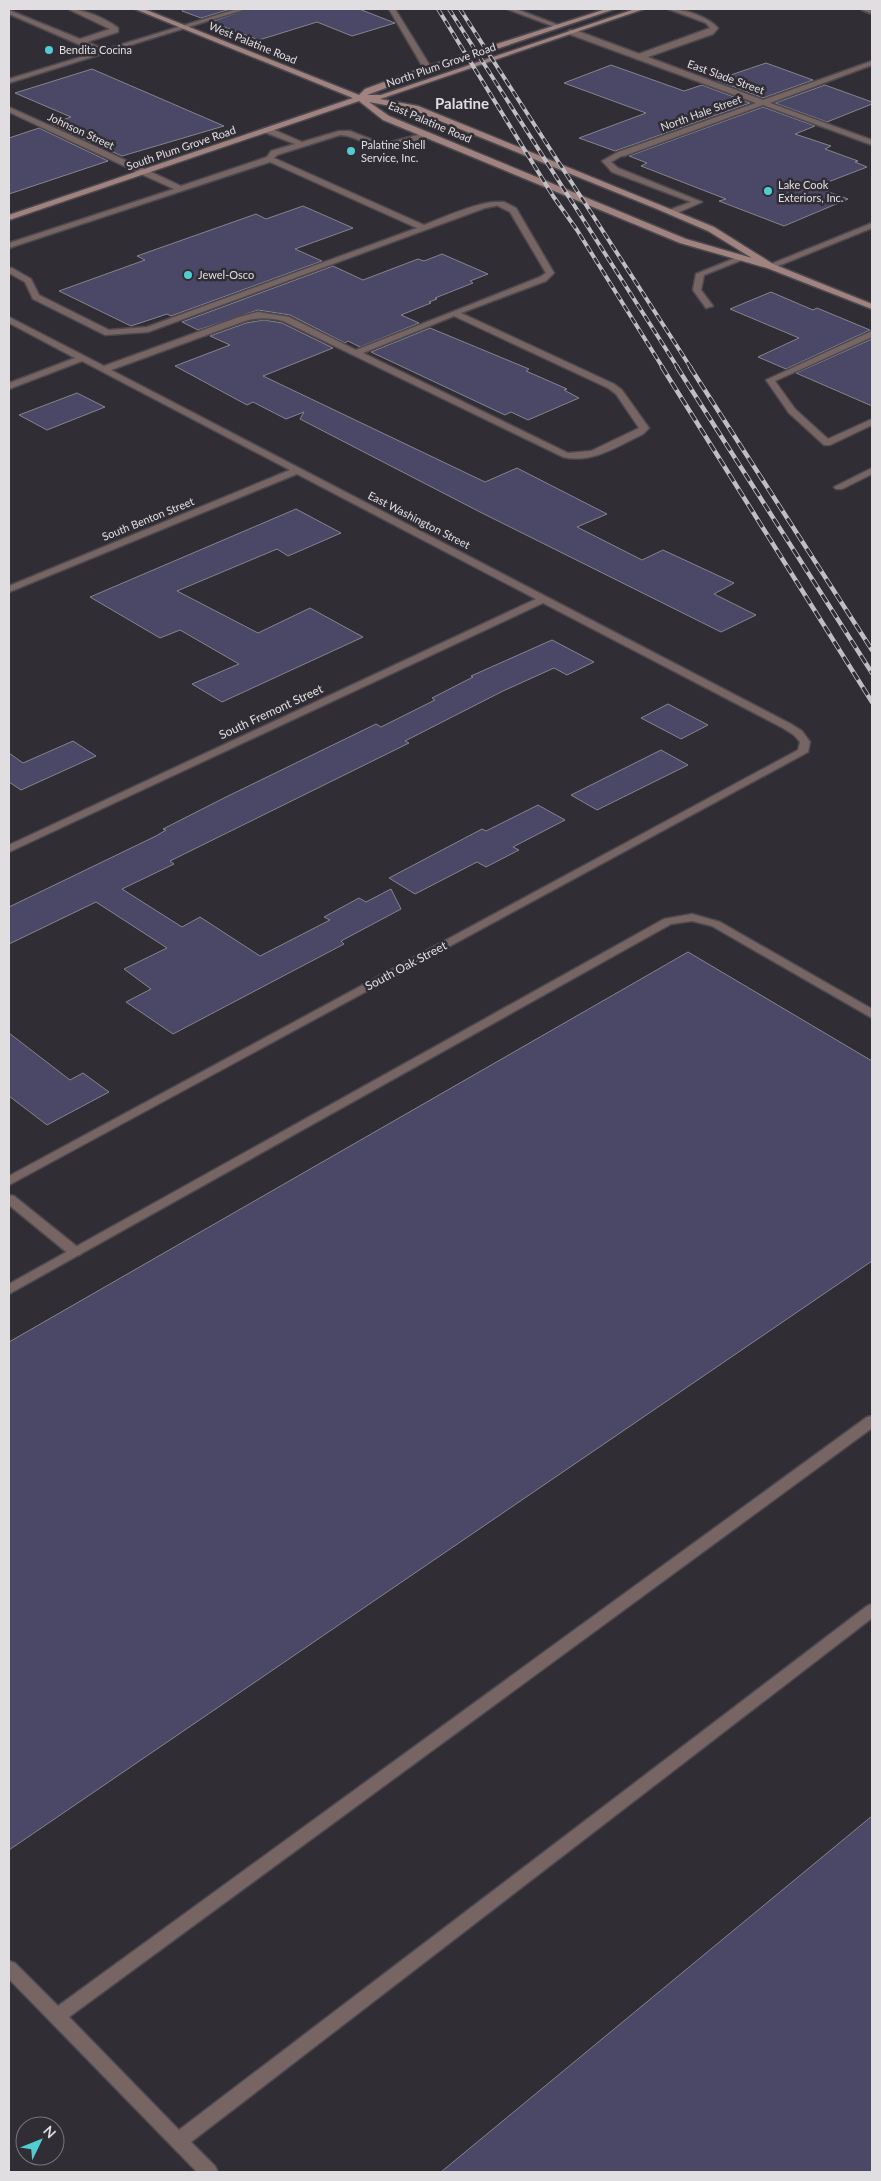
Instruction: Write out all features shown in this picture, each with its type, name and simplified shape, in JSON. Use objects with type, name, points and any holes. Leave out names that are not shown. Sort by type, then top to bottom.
[{"type":"main road","name":"West Palatine Road","points":[[138,9],[360,98]]},
{"type":"main road","name":"North Plum Grove Road","points":[[360,98],[368,91],[428,69],[612,9]]},
{"type":"main road","name":"North Plum Grove Road","points":[[360,98],[382,97],[641,9]]},
{"type":"main road","name":"South Plum Grove Road","points":[[9,218],[360,98]]},
{"type":"main road","name":"East Palatine Road","points":[[360,98],[386,118],[683,240],[770,266],[872,307]]},
{"type":"main road","name":"East Palatine Road","points":[[360,98],[415,108],[672,212],[711,229],[770,266]]},
{"type":"street","points":[[71,9],[109,24],[115,30],[80,42]]},
{"type":"street","points":[[9,81],[243,9]]},
{"type":"street","points":[[392,9],[428,69]]},
{"type":"street","points":[[510,9],[558,26]]},
{"type":"street","points":[[639,57],[710,32],[714,28],[708,22],[671,9]]},
{"type":"street","points":[[864,9],[872,12]]},
{"type":"street","points":[[9,12],[104,52]]},
{"type":"street","name":"East Slade Street","points":[[572,32],[872,143]]},
{"type":"street","name":"North Hale Street","points":[[672,212],[698,202],[615,170],[606,161],[872,63]]},
{"type":"street","name":"Johnson Street","points":[[9,110],[179,188]]},
{"type":"street","points":[[267,130],[301,144]]},
{"type":"street","points":[[9,246],[270,159],[274,153],[301,144],[346,133],[378,145],[389,146],[426,134]]},
{"type":"street","points":[[270,159],[424,228]]},
{"type":"street","points":[[9,270],[28,281],[36,297],[108,333],[148,329],[484,206],[501,204],[513,210],[550,273],[543,280],[454,313],[356,353]]},
{"type":"street","points":[[770,266],[872,225]]},
{"type":"street","points":[[709,306],[697,290],[700,274],[743,258]]},
{"type":"street","points":[[104,369],[242,319],[258,315],[273,316],[286,319],[574,457],[590,454],[640,432],[644,428],[619,392],[611,386],[454,313]]},
{"type":"street","name":"East Washington Street","points":[[9,320],[787,726],[798,733],[805,742],[803,752]]},
{"type":"street","points":[[872,334],[770,380],[792,410],[826,443],[872,422]]},
{"type":"street","points":[[9,386],[83,358]]},
{"type":"street","name":"South Benton Street","points":[[9,589],[297,471]]},
{"type":"street","points":[[839,487],[872,471]]},
{"type":"street","name":"South Fremont Street","points":[[9,849],[543,599]]},
{"type":"street","name":"South Oak Street","points":[[9,1181],[803,752]]},
{"type":"street","points":[[9,1290],[668,921],[692,917],[716,924],[872,1014]]},
{"type":"street","points":[[9,1199],[75,1252]]},
{"type":"street","points":[[56,2017],[872,1421]]},
{"type":"street","points":[[178,2142],[872,1610]]},
{"type":"street","points":[[9,1968],[209,2172]]},
{"type":"building","points":[[183,9],[231,9],[201,18],[182,11]]},
{"type":"building","points":[[248,9],[359,9],[395,23],[352,36],[317,22],[259,40],[211,22]]},
{"type":"building","points":[[766,63],[813,80],[763,98],[716,80]]},
{"type":"building","points":[[611,65],[684,91],[702,85],[750,103],[615,151],[579,138],[646,113],[564,83]]},
{"type":"building","points":[[92,69],[224,126],[122,156],[51,124],[71,117],[15,93]]},
{"type":"building","points":[[825,85],[872,102],[872,104],[827,122],[775,103]]},
{"type":"building","points":[[763,107],[815,126],[795,134],[831,146],[825,149],[858,161],[855,162],[867,167],[815,187],[848,199],[784,226],[719,201],[726,199],[641,166],[647,163],[629,156]]},
{"type":"building","points":[[39,128],[108,161],[9,194],[9,138]]},
{"type":"building","name":"Jewel-Osco","points":[[303,206],[353,228],[295,249],[322,261],[171,316],[167,314],[131,326],[59,291],[145,260],[137,256],[256,214],[266,219]]},
{"type":"building","points":[[442,254],[488,274],[470,281],[473,283],[435,298],[437,299],[429,302],[431,303],[401,315],[419,323],[360,347],[348,341],[345,343],[290,315],[258,310],[198,330],[182,322],[333,266],[363,280],[418,259],[424,261]]},
{"type":"building","points":[[771,292],[813,310],[817,308],[870,330],[786,369],[758,357],[799,338],[730,309]]},
{"type":"building","points":[[264,320],[282,323],[333,348],[263,376],[485,482],[517,468],[607,514],[577,527],[642,560],[663,550],[734,583],[714,594],[756,615],[721,632],[480,512],[300,419],[304,412],[286,419],[253,402],[247,405],[175,366],[230,345],[210,336],[246,323]]},
{"type":"building","points":[[430,328],[529,369],[526,371],[567,389],[564,390],[579,398],[528,420],[511,412],[505,415],[371,352]]},
{"type":"building","points":[[872,339],[872,406],[796,373]]},
{"type":"building","points":[[77,393],[105,407],[47,430],[19,415]]},
{"type":"building","points":[[296,509],[341,533],[288,556],[277,549],[177,591],[258,633],[310,608],[363,637],[222,702],[192,684],[239,664],[180,630],[160,638],[90,597]]},
{"type":"building","points":[[552,640],[594,662],[567,675],[554,668],[503,691],[405,741],[409,743],[170,861],[174,864],[122,889],[182,927],[200,917],[260,956],[330,920],[324,917],[359,898],[366,902],[391,889],[401,909],[341,941],[344,944],[173,1034],[126,1002],[151,989],[124,969],[167,948],[96,902],[9,944],[9,907],[156,836],[166,830],[163,829],[376,724],[381,727],[435,700],[432,698],[473,677],[471,676]]},
{"type":"building","points":[[668,704],[708,725],[681,739],[641,718]]},
{"type":"building","points":[[73,741],[96,756],[21,790],[9,782],[9,753],[23,763]]},
{"type":"building","points":[[661,750],[688,765],[597,810],[571,795]]},
{"type":"building","points":[[538,805],[565,820],[513,847],[519,850],[486,867],[477,862],[415,894],[389,878],[482,829],[486,831]]},
{"type":"building","points":[[688,952],[872,1061],[872,1261],[9,1850],[9,1342]]},
{"type":"building","points":[[9,1033],[70,1080],[83,1073],[109,1092],[47,1125],[9,1096]]},
{"type":"building","points":[[872,1816],[872,2172],[441,2172]]},
{"type":"railway","points":[[438,9],[553,196],[577,230],[663,368]]},
{"type":"railway","points":[[449,9],[678,368]]},
{"type":"railway","points":[[460,9],[691,368]]},
{"type":"railway","points":[[662,367],[872,702]]},
{"type":"railway","points":[[677,367],[872,673]]},
{"type":"railway","points":[[690,367],[872,650]]},
{"type":"place","name":"Bendita Cocina","points":[[49,50]]},
{"type":"place","name":"Palatine Shell Service, Inc.","points":[[351,151]]},
{"type":"place","name":"Lake Cook Exteriors, Inc.","points":[[768,191]]},
{"type":"place","name":"Jewel-Osco","points":[[188,275]]},
{"type":"district","name":"Palatine","points":[[462,104]]}]
